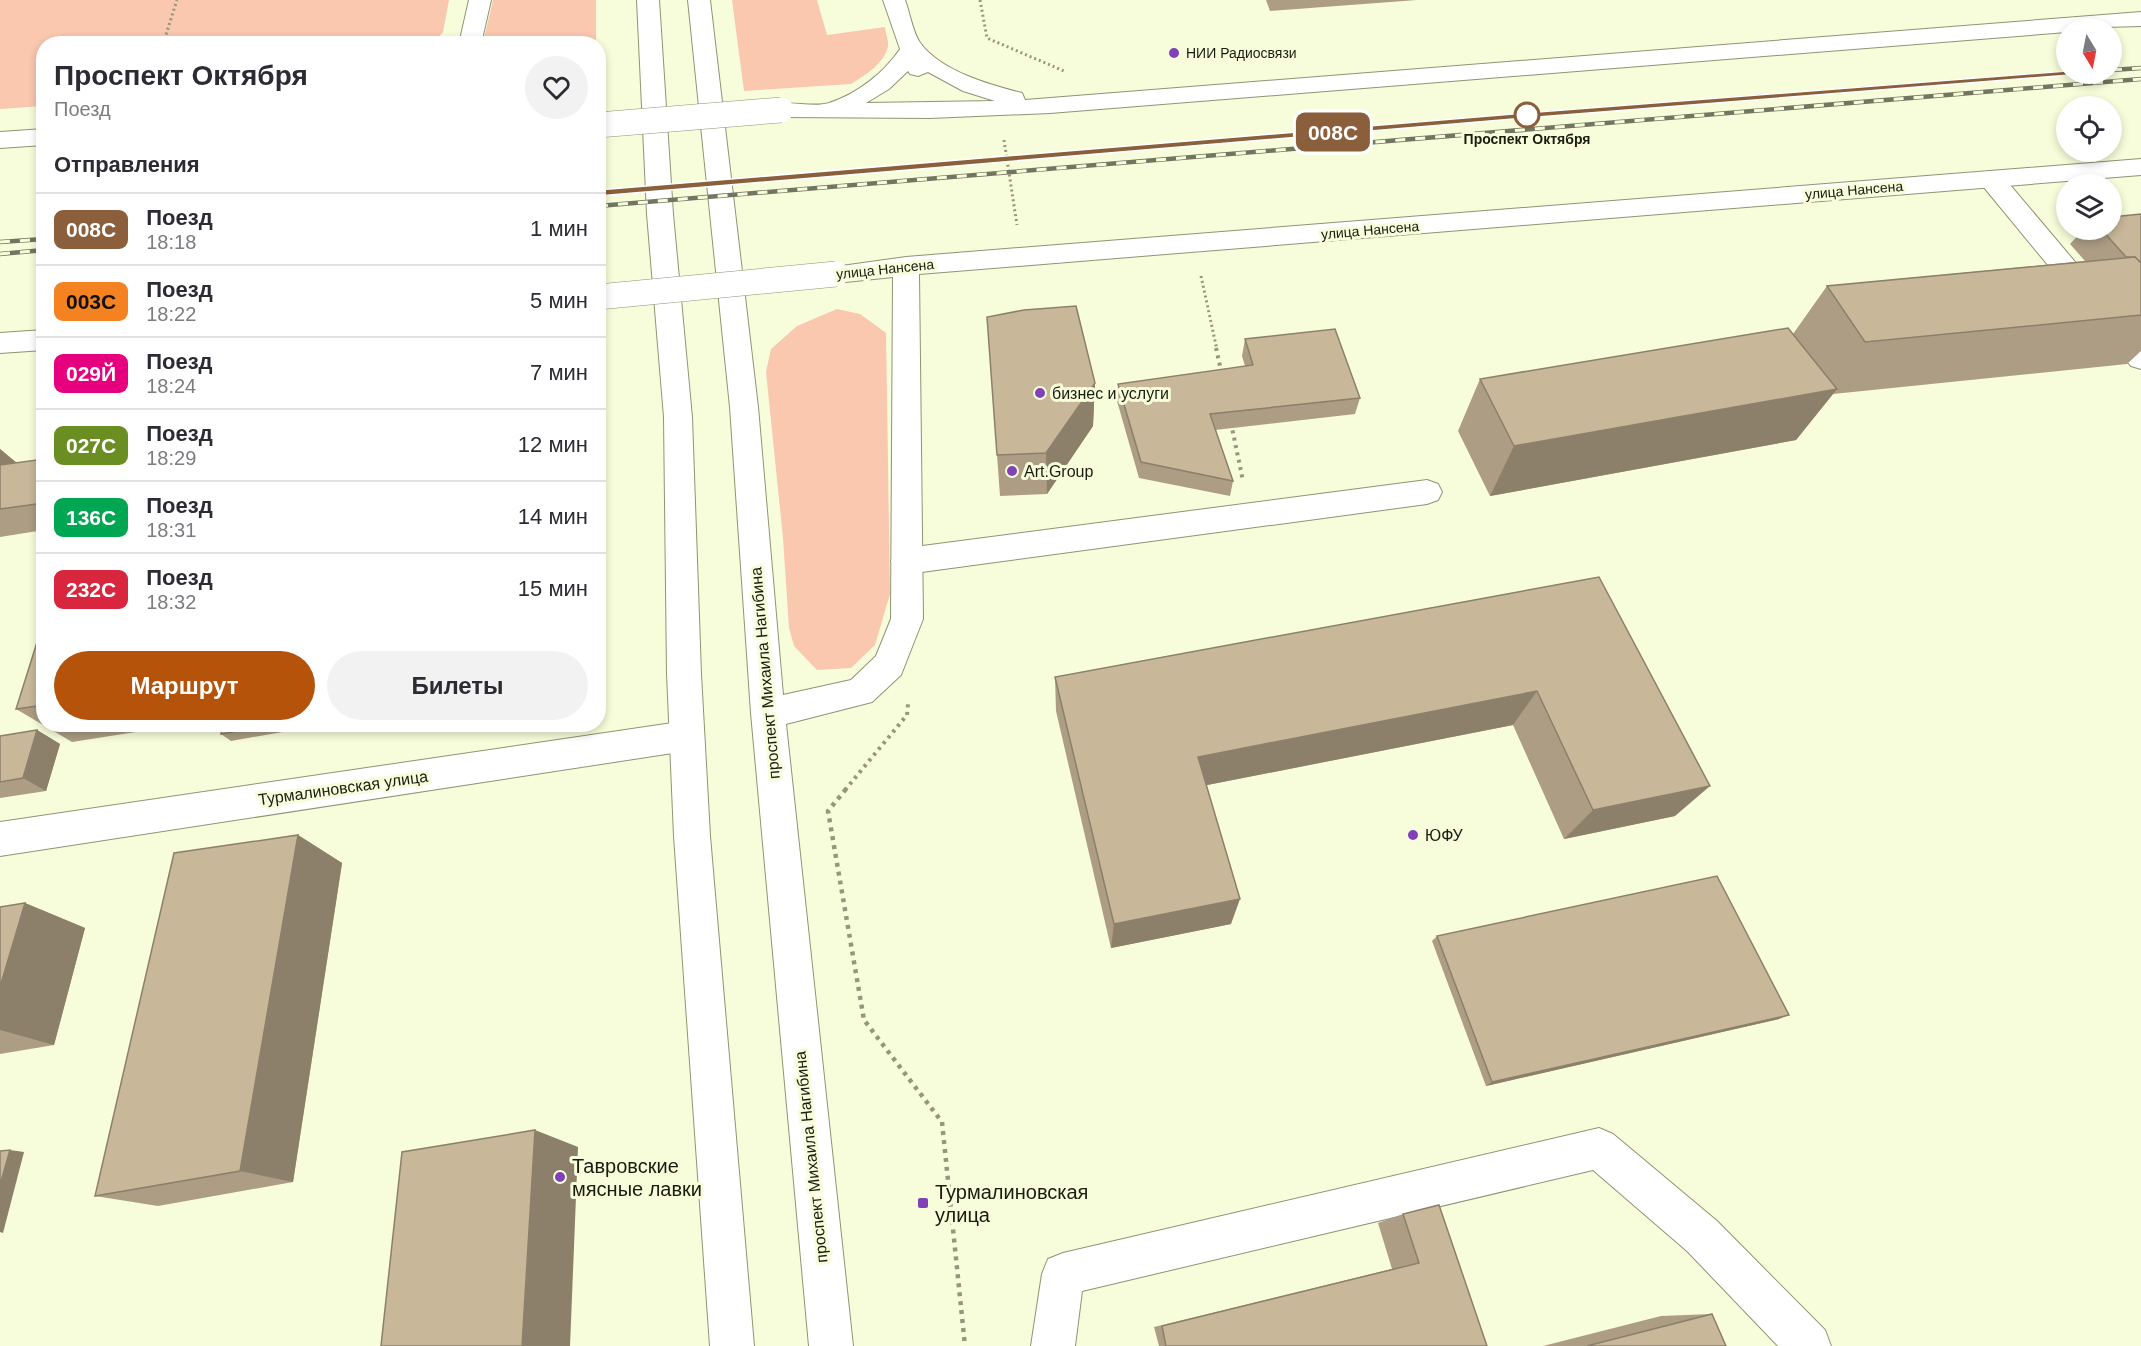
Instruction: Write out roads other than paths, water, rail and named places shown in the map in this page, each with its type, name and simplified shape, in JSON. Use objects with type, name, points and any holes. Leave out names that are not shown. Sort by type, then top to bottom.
[{"type":"main road","points":[[472,36],[480,0]]},
{"type":"main road","points":[[648,0],[660,214],[678,417],[686,736],[732,1346]]},
{"type":"main road","name":"проспект Михаила Нагибина","points":[[699,0],[744,406],[768,713],[831,1346]]},
{"type":"main road","points":[[894,0],[912,48],[930,111]]},
{"type":"main road","points":[[606,124],[781,110],[930,111],[1050,106],[2141,19]]},
{"type":"main road","points":[[912,48],[928,63],[955,81],[989,93],[1050,106]]},
{"type":"main road","points":[[834,109],[862,96],[887,80],[900,67],[912,48]]},
{"type":"main road","points":[[0,140],[36,138]]},
{"type":"main road","name":"улица Нансена","points":[[606,296],[906,266],[2141,167]]},
{"type":"main road","points":[[1991,179],[2141,359]]},
{"type":"main road","points":[[768,713],[860,692],[889,666],[907,619],[906,266]]},
{"type":"main road","points":[[0,344],[36,341]]},
{"type":"main road","points":[[907,561],[1427,492]]},
{"type":"main road","name":"Турмалиновская улица","points":[[0,839],[686,736]]},
{"type":"main road","points":[[1053,1346],[1063,1274],[1599,1148],[1702,1236],[1809,1346]]},
{"type":"railway","points":[[2122,69],[2141,68]]},
{"type":"railway","points":[[606,192],[1525,115],[2056,74]]},
{"type":"railway","points":[[606,205],[2141,79]]},
{"type":"railway","points":[[0,242],[36,240]]},
{"type":"railway","points":[[0,254],[36,251]]},
{"type":"train","name":"008С","points":[[606,192],[897,170],[1525,115],[2056,74]]},
{"type":"place","name":"НИИ Радиосвязи","points":[[1174,53]]},
{"type":"place","name":"Проспект Октября","points":[[1527,115]]},
{"type":"place","name":"бизнес и услуги","points":[[1040,393]]},
{"type":"place","name":"Art.Group","points":[[1012,471]]},
{"type":"place","name":"ЮФУ","points":[[1413,835]]},
{"type":"place","name":"Тавровские мясные лавки","points":[[560,1177]]},
{"type":"place","name":"Турмалиновская улица","points":[[923,1203]]}]
